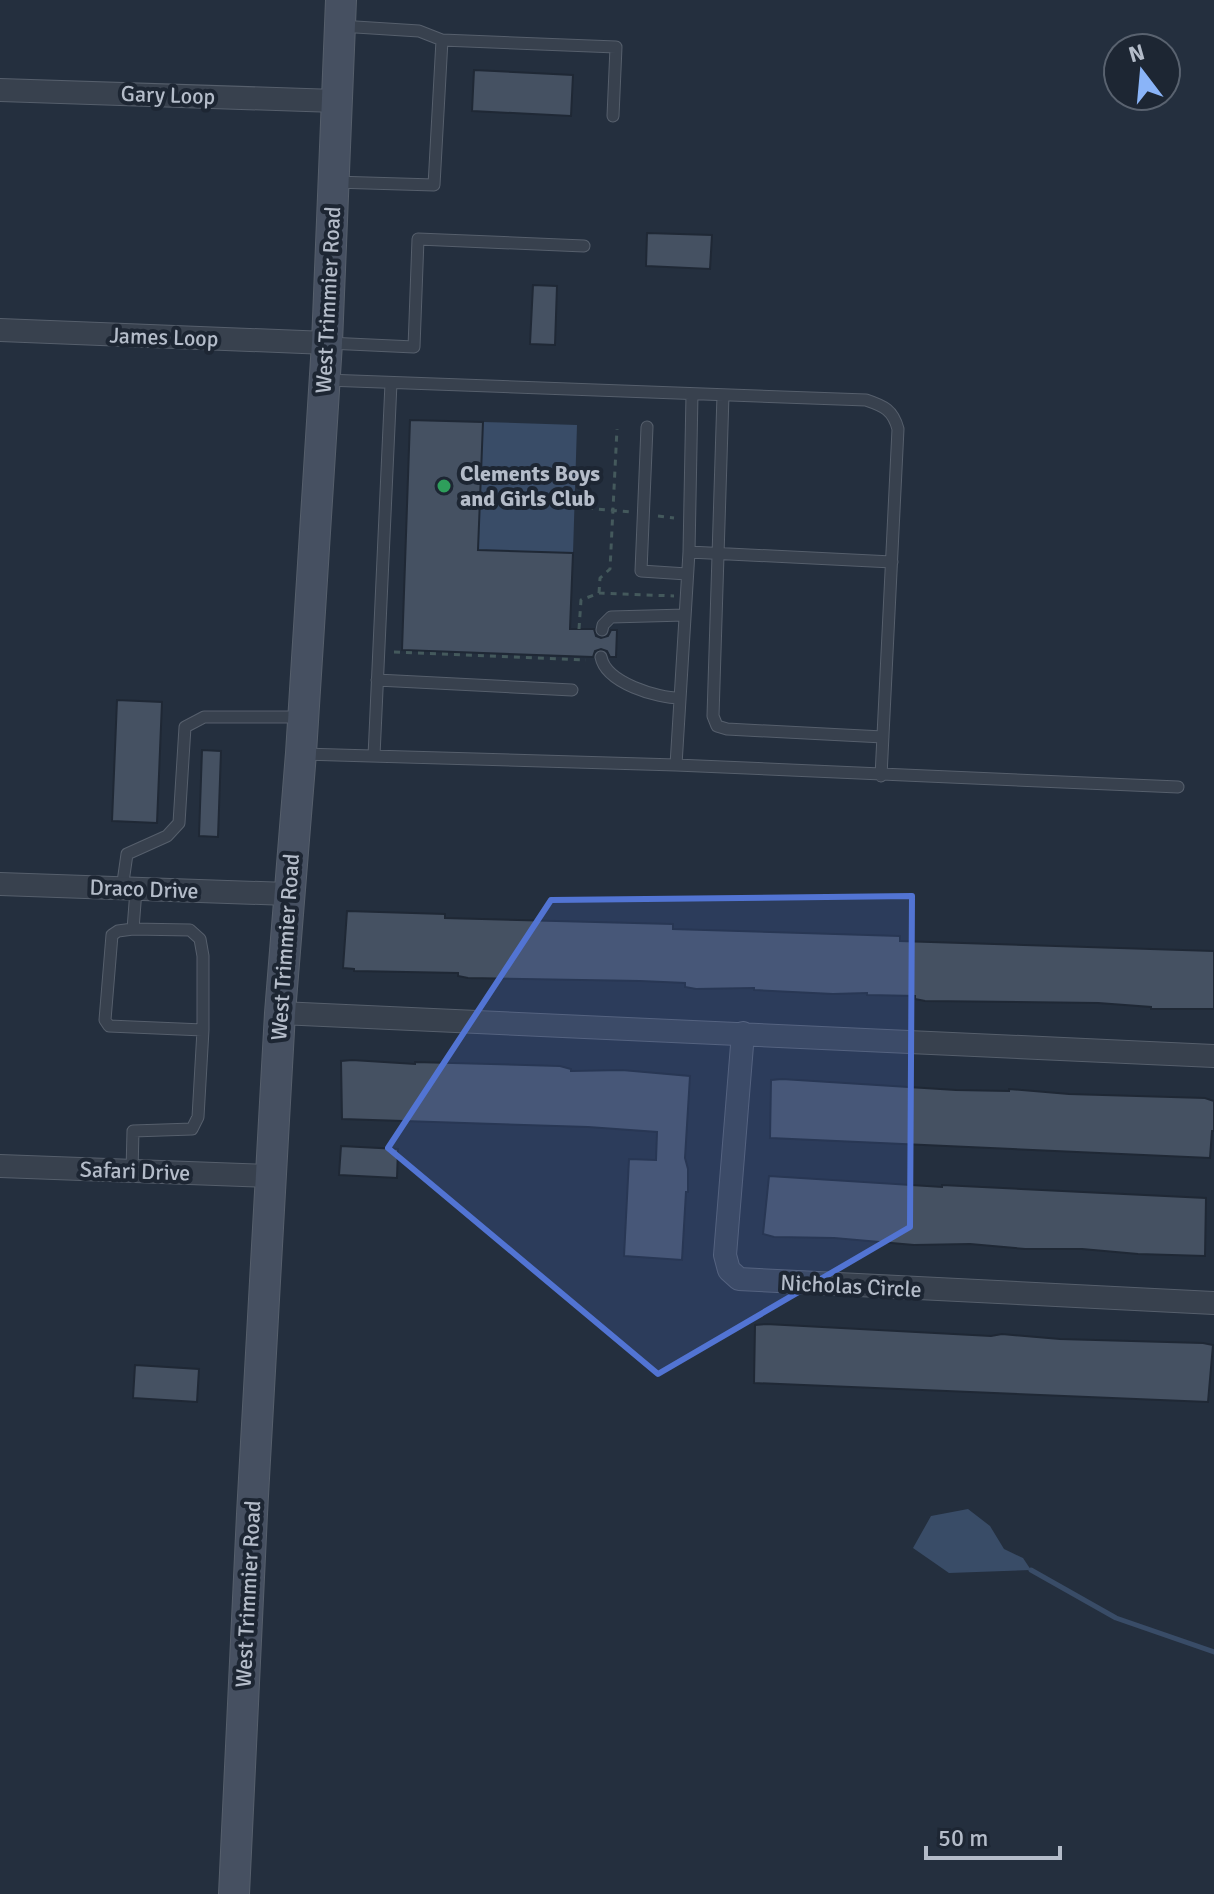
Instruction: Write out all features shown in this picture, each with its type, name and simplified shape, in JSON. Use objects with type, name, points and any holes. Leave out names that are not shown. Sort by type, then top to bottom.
[{"type":"main road","name":"West Trimmier Road","points":[[234,1894],[270,1176],[325,380],[341,13]]},
{"type":"street","name":"Gary Loop","points":[[0,90],[336,101]]},
{"type":"street","name":"James Loop","points":[[0,330],[327,343]]},
{"type":"street","name":"Draco Drive","points":[[0,884],[288,894]]},
{"type":"street","points":[[280,1013],[1214,1056]]},
{"type":"street","name":"Nicholas Circle","points":[[743,1033],[725,1255],[729,1270],[739,1279],[1214,1303]]},
{"type":"street","name":"Safari Drive","points":[[0,1166],[270,1176]]},
{"type":"lane","points":[[341,13],[419,31],[442,40],[616,47],[613,116]]},
{"type":"lane","points":[[333,182],[434,185],[442,40]]},
{"type":"lane","points":[[327,343],[414,347],[418,239],[584,246]]},
{"type":"lane","points":[[325,380],[866,400],[894,413],[898,429],[881,776]]},
{"type":"lane","points":[[374,756],[391,383]]},
{"type":"lane","points":[[676,765],[689,552],[692,394]]},
{"type":"lane","points":[[723,395],[713,716],[717,726],[883,737]]},
{"type":"lane","points":[[647,427],[641,571],[687,574]]},
{"type":"lane","points":[[689,552],[892,562]]},
{"type":"lane","points":[[602,630],[611,617],[685,615]]},
{"type":"lane","points":[[602,659],[606,670],[640,690],[680,698]]},
{"type":"lane","points":[[377,680],[572,690]]},
{"type":"lane","points":[[133,929],[127,854],[167,836],[179,823],[185,727],[204,717],[303,717]]},
{"type":"lane","points":[[301,753],[676,765],[1178,787]]},
{"type":"lane","points":[[132,1171],[133,1131],[192,1129],[198,1117],[203,1030],[203,956],[200,939],[190,930],[133,929],[112,935],[105,1020],[109,1026],[203,1030]]},
{"type":"path","points":[[599,593],[600,578],[610,569],[617,429]]},
{"type":"path","points":[[575,507],[678,518]]},
{"type":"path","points":[[579,629],[581,600],[599,593],[686,597]]},
{"type":"path","points":[[390,652],[602,659]]},
{"type":"highlighted area","points":[[912,896],[910,1227],[658,1374],[388,1148],[551,900]]},
{"type":"water","points":[[483,422],[577,425],[573,553],[478,550]]},
{"type":"water","points":[[968,1509],[990,1526],[1004,1549],[1023,1558],[1031,1570],[949,1573],[913,1548],[931,1516]]},
{"type":"building","points":[[474,70],[573,75],[571,116],[472,111]]},
{"type":"building","points":[[647,233],[712,235],[710,269],[646,266]]},
{"type":"building","points":[[533,285],[557,286],[555,345],[530,344]]},
{"type":"building","name":"Clements Boys and Girls Club","points":[[410,420],[483,422],[478,550],[573,553],[570,629],[594,629],[596,636],[601,638],[608,636],[611,630],[617,630],[616,657],[610,657],[607,651],[601,649],[595,651],[593,657],[402,650]]},
{"type":"building","points":[[117,700],[162,702],[157,823],[112,821]]},
{"type":"building","points":[[202,750],[221,751],[218,837],[199,836]]},
{"type":"building","points":[[347,911],[445,914],[445,918],[673,924],[673,929],[900,936],[900,941],[1214,951],[1214,1009],[1151,1009],[1098,1003],[925,1001],[915,999],[915,996],[867,993],[696,989],[685,987],[685,983],[468,978],[458,976],[458,973],[354,971],[343,968]]},
{"type":"building","points":[[341,1061],[560,1066],[571,1071],[622,1070],[690,1076],[685,1158],[688,1192],[682,1260],[624,1256],[629,1159],[656,1160],[657,1132],[342,1119]]},
{"type":"building","points":[[771,1080],[956,1090],[1009,1089],[1205,1098],[1214,1101],[1210,1158],[770,1138]]},
{"type":"building","points":[[341,1146],[398,1149],[397,1178],[339,1175]]},
{"type":"building","points":[[769,1176],[1206,1198],[1205,1256],[774,1237],[763,1234]]},
{"type":"building","points":[[755,1325],[1203,1343],[1213,1345],[1208,1402],[754,1383]]},
{"type":"building","points":[[135,1365],[199,1369],[197,1402],[133,1398]]},
{"type":"waterway","points":[[1031,1570],[1116,1618],[1214,1652]]},
{"type":"place","name":"Clements Boys and Girls Club","points":[[444,486]]}]
